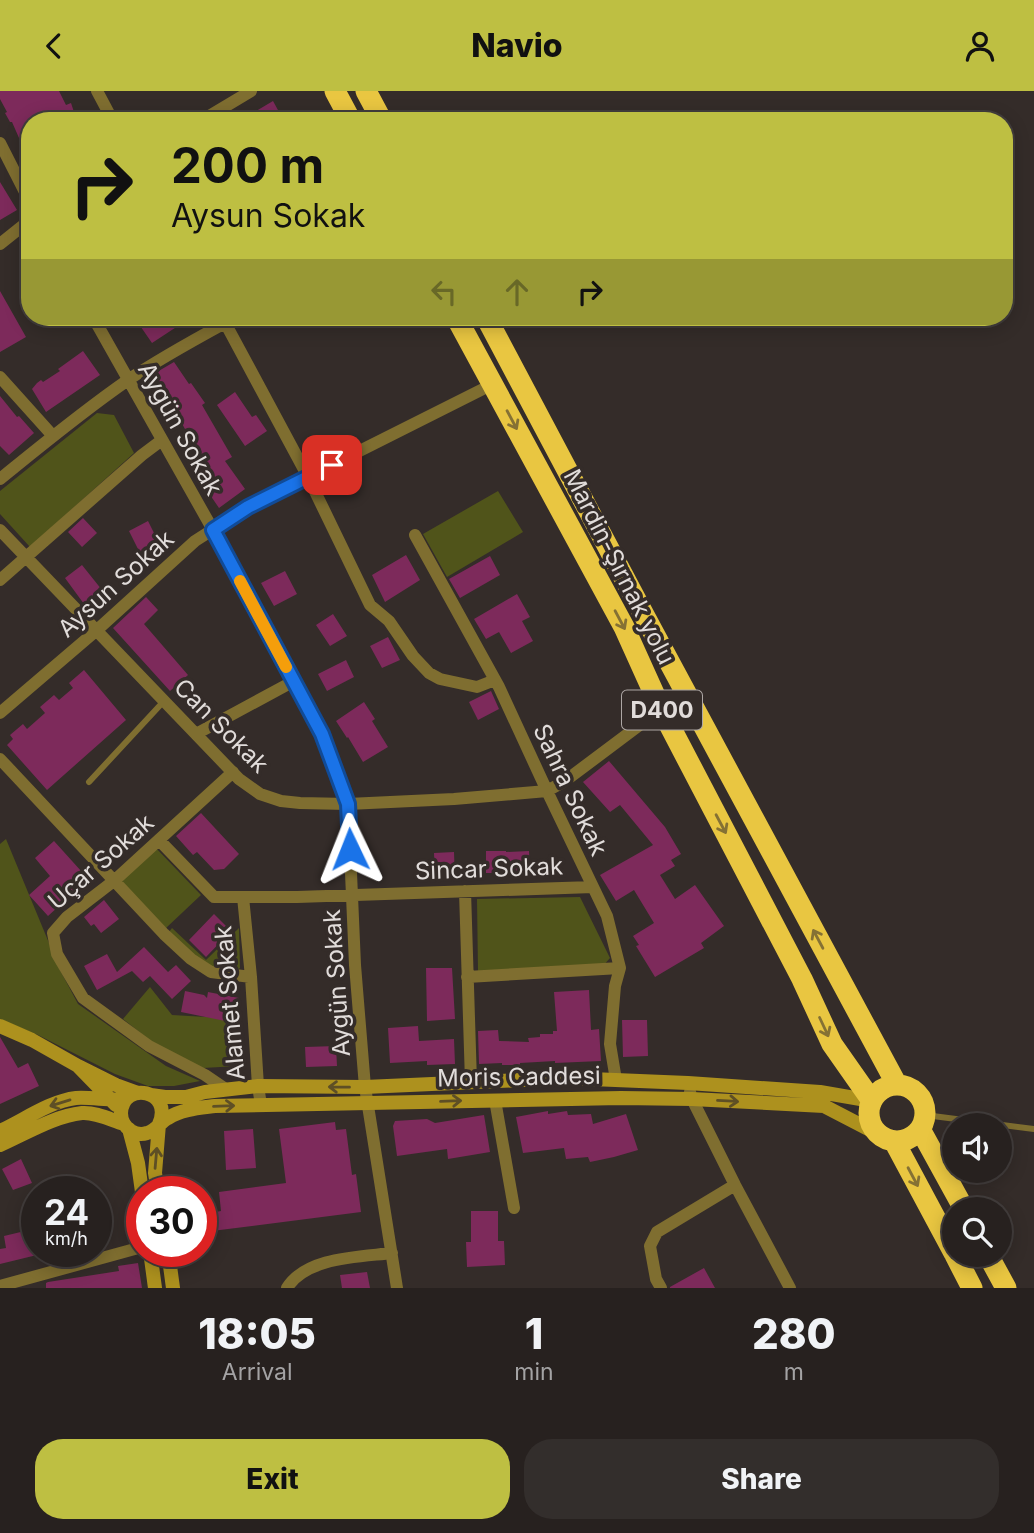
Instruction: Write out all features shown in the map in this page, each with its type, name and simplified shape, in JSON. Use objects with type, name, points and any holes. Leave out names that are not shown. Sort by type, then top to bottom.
[{"type":"highway","points":[[335,91],[346,112]]},
{"type":"highway","points":[[366,91],[377,112]]},
{"type":"highway","name":"Mardin-Şırnak yolu","points":[[461,326],[624,627],[662,709],[802,979],[832,1044],[872,1101]]},
{"type":"highway","name":"Mardin-Şırnak yolu","points":[[491,326],[897,1085]]},
{"type":"highway","points":[[942,1234],[886,1138],[872,1127],[869,1109],[875,1095],[885,1088],[897,1085],[905,1086],[918,1094],[922,1101],[923,1122],[958,1197]]},
{"type":"highway","points":[[886,1138],[909,1139],[923,1122]]},
{"type":"highway","points":[[961,1267],[972,1288]]},
{"type":"highway","points":[[995,1267],[1006,1288]]},
{"type":"street","points":[[97,91],[108,112]]},
{"type":"street","points":[[216,112],[251,91]]},
{"type":"street","points":[[0,143],[21,184]]},
{"type":"street","points":[[0,244],[21,227]]},
{"type":"street","name":"Aygün Sokak","points":[[98,326],[213,530],[322,734],[348,804],[355,965],[365,1087],[397,1288]]},
{"type":"street","points":[[0,479],[128,380],[214,326]]},
{"type":"street","points":[[226,326],[308,477],[370,605],[389,621],[413,656],[429,673],[440,679],[477,687],[495,680]]},
{"type":"street","points":[[0,377],[53,436]]},
{"type":"street","name":"Aysun Sokak","points":[[0,713],[195,541],[248,507],[493,384]]},
{"type":"street","points":[[0,580],[162,440]]},
{"type":"street","name":"Can Sokak","points":[[0,530],[233,772],[260,794],[281,801],[348,804],[547,791],[565,781],[662,709]]},
{"type":"street","name":"Sahra Sokak","points":[[415,535],[495,680],[607,916],[620,968],[615,986],[610,1044],[616,1080]]},
{"type":"street","points":[[196,734],[294,681]]},
{"type":"street","points":[[0,759],[164,934],[191,959],[211,972],[251,977]]},
{"type":"street","name":"Uçar Sokak","points":[[227,1090],[205,1075],[149,1046],[83,998],[57,954],[53,933],[67,917],[115,880],[233,772]]},
{"type":"street","name":"Sincar Sokak","points":[[159,840],[214,897],[593,887]]},
{"type":"street","points":[[465,891],[471,1082]]},
{"type":"street","name":"Alamet Sokak","points":[[243,897],[261,1105]]},
{"type":"street","points":[[467,977],[620,968]]},
{"type":"street","points":[[0,1026],[116,1085],[129,1107],[140,1176]]},
{"type":"street","points":[[78,1066],[129,1107]]},
{"type":"street","name":"Moris Caddesi","points":[[872,1101],[820,1092],[566,1078],[365,1087],[258,1086],[186,1097],[165,1097],[129,1107],[142,1134],[149,1133],[168,1118],[186,1111],[215,1106],[692,1099],[824,1107],[886,1138]]},
{"type":"street","points":[[688,1083],[692,1099],[790,1288]]},
{"type":"street","points":[[0,1131],[53,1104],[76,1098],[129,1107]]},
{"type":"street","points":[[495,1100],[514,1207]]},
{"type":"street","points":[[0,1145],[59,1118],[84,1113],[102,1116],[129,1107],[160,1104],[162,1118],[159,1124],[155,1176]]},
{"type":"street","points":[[661,1288],[656,1279],[650,1246],[657,1232],[735,1185]]},
{"type":"street","points":[[0,1286],[126,1251]]},
{"type":"street","points":[[287,1288],[303,1272],[324,1262],[392,1252]]},
{"type":"street","points":[[152,1267],[155,1288]]},
{"type":"street","points":[[170,1267],[173,1288]]},
{"type":"lane","points":[[89,782],[164,701]]},
{"type":"lane","points":[[923,1122],[1034,1129]]},
{"type":"green space","points":[[97,413],[114,415],[134,453],[30,547],[0,514],[0,491]]},
{"type":"green space","points":[[498,491],[523,532],[447,577],[423,534]]},
{"type":"green space","points":[[6,839],[61,972],[78,1004],[166,1066],[200,1081],[174,1086],[148,1086],[115,1074],[0,1019],[0,844]]},
{"type":"green space","points":[[154,846],[201,895],[166,928],[119,879]]},
{"type":"green space","points":[[580,897],[610,958],[602,967],[478,971],[477,899]]},
{"type":"green space","points":[[172,928],[206,960],[239,928],[240,968],[235,972],[207,967],[169,932]]},
{"type":"green space","points":[[150,987],[172,1015],[241,1019],[238,1066],[203,1068],[156,1045],[123,1019]]},
{"type":"building","points":[[0,91],[59,91],[66,105],[71,103],[74,112],[21,112],[21,142],[0,99]]},
{"type":"building","points":[[273,101],[279,112],[254,112]]},
{"type":"building","points":[[0,182],[17,210],[0,220]]},
{"type":"building","points":[[0,291],[26,337],[0,352]]},
{"type":"building","points":[[140,326],[178,326],[152,343]]},
{"type":"building","points":[[83,351],[100,375],[46,412],[32,389],[41,380],[43,382],[60,371],[58,369]]},
{"type":"building","points":[[174,362],[205,403],[202,405],[232,457],[225,461],[245,489],[219,508],[204,486],[212,481],[197,450],[181,422],[178,424],[163,402],[166,400],[150,376]]},
{"type":"building","points":[[235,392],[252,417],[256,415],[267,431],[245,446],[217,405]]},
{"type":"building","points":[[0,396],[34,433],[9,455],[0,446]]},
{"type":"building","points":[[83,518],[97,533],[82,547],[68,532]]},
{"type":"building","points":[[148,521],[161,547],[142,557],[129,531]]},
{"type":"building","points":[[406,555],[420,580],[385,602],[372,575]]},
{"type":"building","points":[[490,556],[500,575],[460,598],[449,579]]},
{"type":"building","points":[[82,565],[102,590],[84,604],[65,578]]},
{"type":"building","points":[[285,571],[297,594],[274,606],[261,583]]},
{"type":"building","points":[[517,594],[530,617],[522,621],[533,641],[511,653],[499,632],[486,639],[474,619]]},
{"type":"building","points":[[146,597],[158,610],[144,624],[188,675],[170,691],[113,628]]},
{"type":"building","points":[[333,614],[347,636],[330,646],[316,625]]},
{"type":"building","points":[[388,637],[400,660],[382,668],[370,646]]},
{"type":"building","points":[[346,660],[354,677],[327,691],[318,674]]},
{"type":"building","points":[[84,670],[126,720],[47,790],[7,745],[13,739],[10,735],[23,724],[27,729],[45,713],[40,707],[54,695],[59,700],[73,688],[69,683]]},
{"type":"building","points":[[491,691],[499,709],[478,720],[469,702]]},
{"type":"building","points":[[364,702],[388,747],[363,762],[336,721]]},
{"type":"building","points":[[609,761],[665,827],[681,854],[671,860],[675,866],[660,875],[675,899],[695,885],[724,926],[701,943],[704,948],[655,977],[633,936],[654,923],[634,890],[616,901],[600,875],[653,845],[620,805],[610,812],[583,782]]},
{"type":"building","points":[[201,813],[239,854],[224,869],[214,870],[197,852],[193,855],[176,836]]},
{"type":"building","points":[[54,841],[91,882],[48,916],[29,895],[50,876],[35,858]]},
{"type":"building","points":[[486,851],[529,851],[530,873],[486,873]]},
{"type":"building","points":[[454,852],[455,880],[435,880],[434,853]]},
{"type":"building","points":[[104,900],[119,919],[101,933],[84,917]]},
{"type":"building","points":[[214,914],[231,931],[206,957],[189,940]]},
{"type":"building","points":[[144,947],[168,972],[176,965],[191,981],[172,999],[150,976],[143,982],[132,971],[97,990],[84,966],[107,954],[117,972]]},
{"type":"building","points":[[426,968],[452,968],[455,1019],[427,1021]]},
{"type":"building","points":[[589,990],[591,1030],[599,1029],[601,1061],[479,1064],[478,1031],[498,1030],[499,1041],[529,1042],[528,1038],[540,1037],[540,1034],[553,1034],[553,1031],[557,1031],[554,992]]},
{"type":"building","points":[[185,991],[207,998],[208,992],[239,998],[235,1023],[181,1012]]},
{"type":"building","points":[[622,1020],[647,1020],[648,1056],[623,1057]]},
{"type":"building","points":[[418,1026],[419,1041],[454,1039],[455,1064],[427,1065],[427,1061],[390,1063],[388,1028]]},
{"type":"building","points":[[0,1037],[18,1068],[28,1063],[39,1086],[0,1104]]},
{"type":"building","points":[[336,1046],[337,1066],[306,1067],[305,1047]]},
{"type":"building","points":[[548,1111],[548,1114],[567,1111],[568,1115],[591,1114],[593,1124],[626,1114],[638,1150],[590,1162],[588,1157],[566,1159],[564,1148],[523,1153],[516,1117]]},
{"type":"building","points":[[484,1115],[490,1152],[448,1159],[447,1149],[397,1156],[393,1126],[395,1121],[427,1119],[435,1123]]},
{"type":"building","points":[[335,1122],[336,1130],[346,1129],[352,1175],[356,1174],[361,1212],[217,1230],[217,1212],[221,1211],[219,1192],[286,1183],[279,1129]]},
{"type":"building","points":[[253,1129],[256,1168],[226,1170],[224,1131]]},
{"type":"building","points":[[21,1159],[29,1176],[21,1176],[21,1187],[13,1190],[2,1169]]},
{"type":"building","points":[[471,1211],[498,1211],[498,1241],[504,1241],[505,1265],[467,1267],[466,1242],[471,1242]]},
{"type":"building","points":[[21,1232],[21,1259],[0,1264],[0,1249],[6,1248],[4,1236]]},
{"type":"building","points":[[118,1266],[139,1267],[142,1288],[46,1288],[48,1282],[119,1271]]},
{"type":"building","points":[[704,1268],[715,1288],[670,1288],[670,1287]]},
{"type":"building","points":[[367,1272],[370,1288],[342,1288],[340,1275]]},
{"type":"slow traffic","points":[[240,581],[286,667]]},
{"type":"route","points":[[332,465],[248,507],[213,530],[322,734],[348,804],[350,849]]}]
